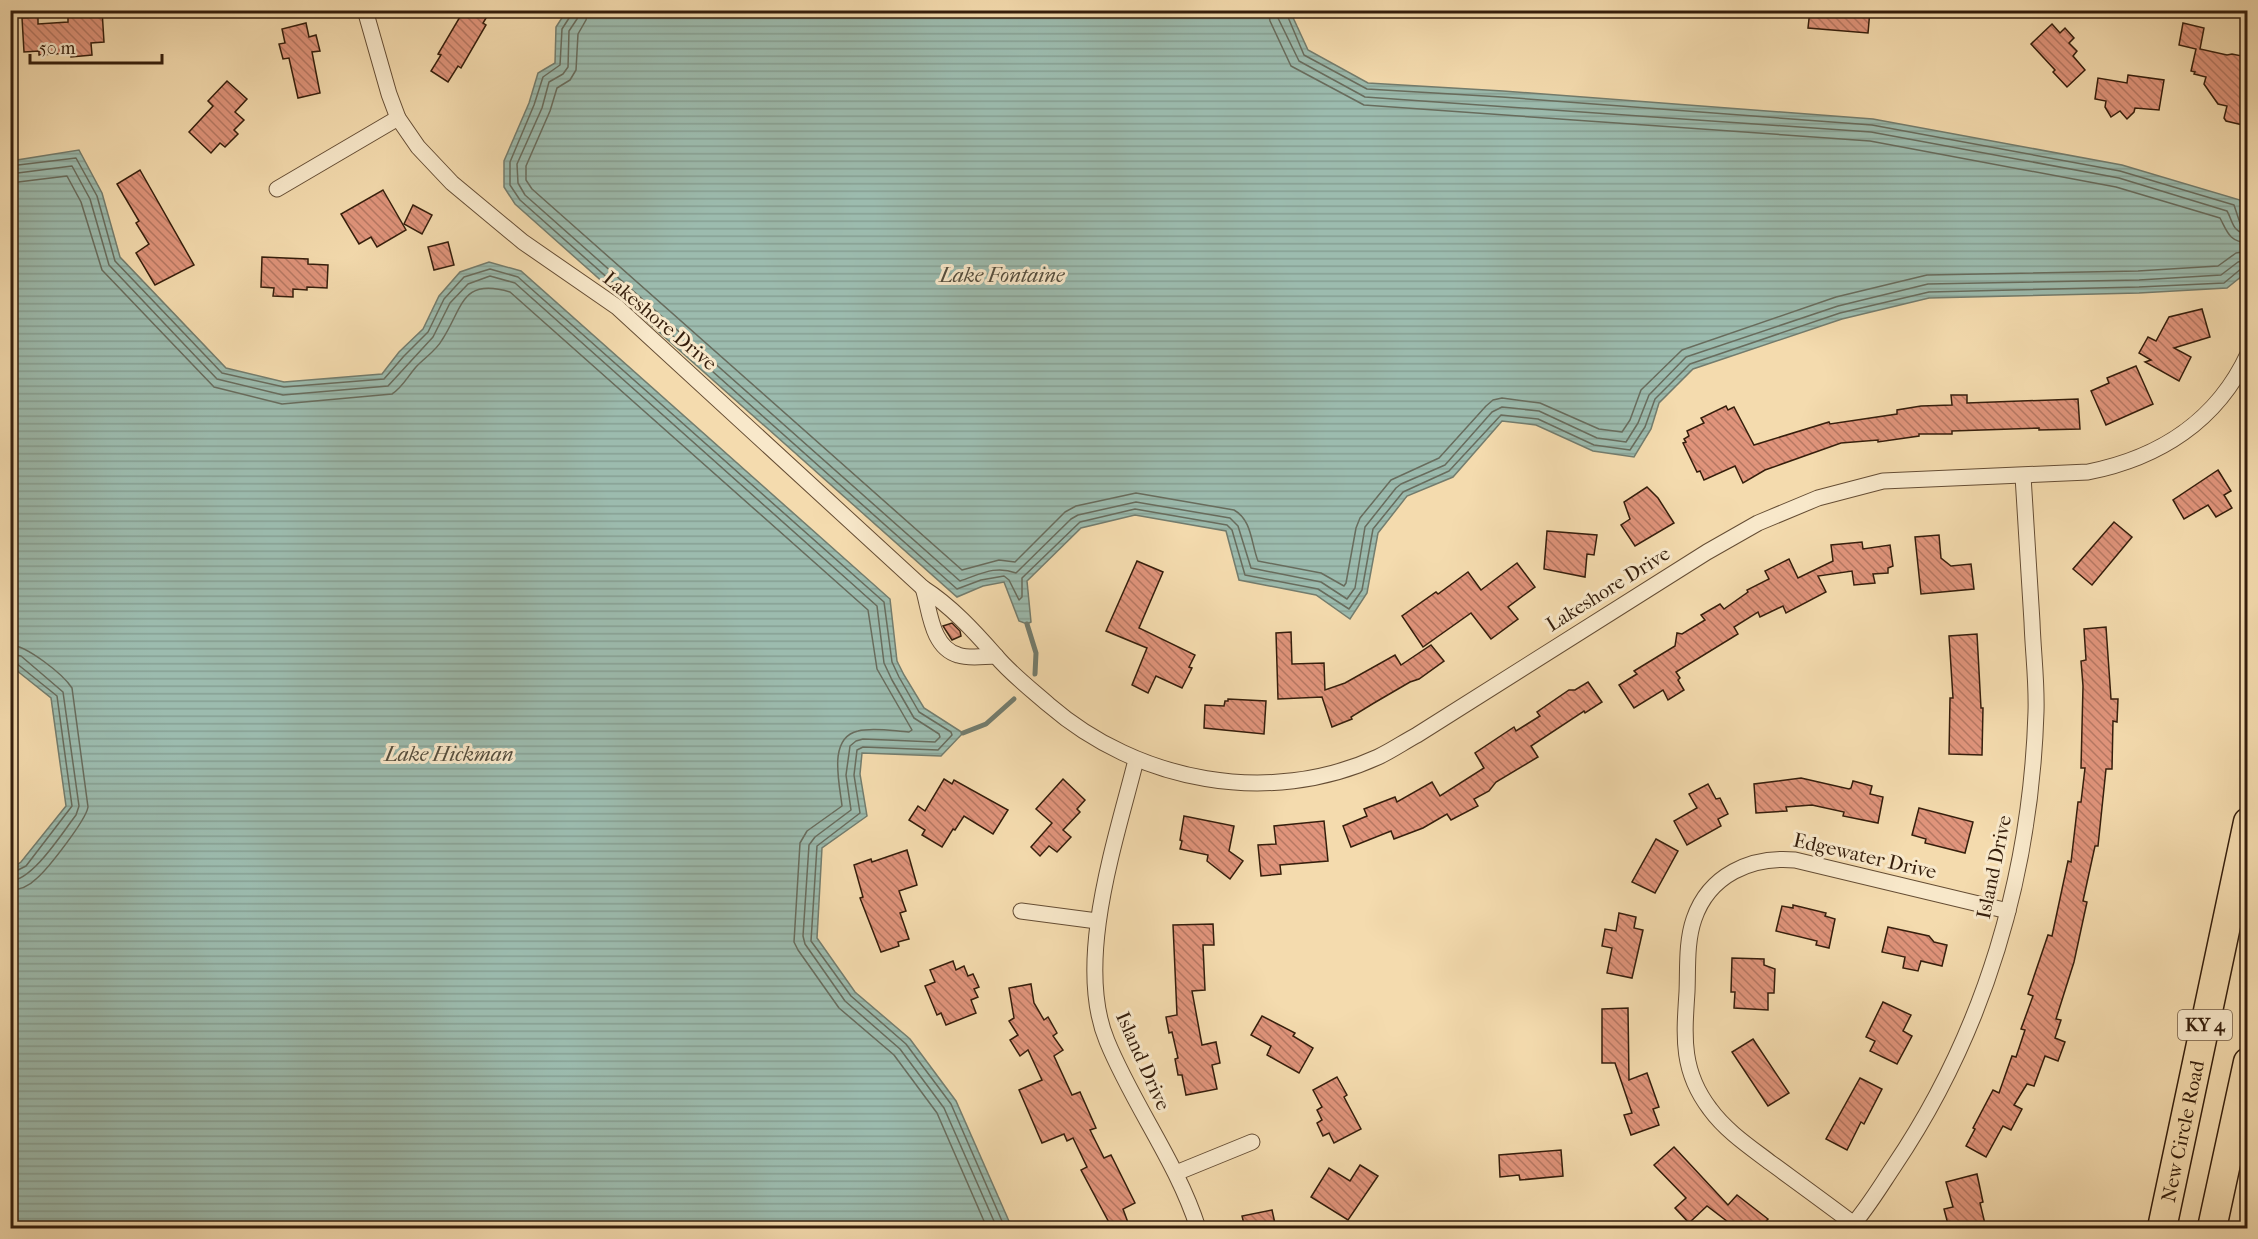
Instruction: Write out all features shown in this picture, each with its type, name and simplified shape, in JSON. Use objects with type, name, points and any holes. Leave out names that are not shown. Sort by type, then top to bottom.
[{"type":"highway","name":"New Circle Road","points":[[2162,1228],[2247,822]]},
{"type":"highway","name":"KY 4","points":[[2212,1228],[2247,1062]]},
{"type":"street","name":"Lakeshore Drive","points":[[365,10],[398,118],[418,147],[452,183],[523,242],[617,307],[923,588],[937,597],[986,642],[996,656],[1051,706],[1090,735],[1136,760],[1189,776],[1251,783],[1286,781],[1318,776],[1378,757],[1417,735],[1707,552],[1779,513],[1818,498],[1883,481],[2068,474],[2109,468],[2151,452],[2170,443],[2206,414],[2225,391],[2247,354]]},
{"type":"street","points":[[277,189],[398,118]]},
{"type":"street","name":"Island Drive","points":[[1854,1227],[1910,1143],[1963,1046],[1989,978],[2025,838],[2033,772],[2036,710],[2023,476]]},
{"type":"street","points":[[923,588],[933,629],[942,644],[956,655],[996,656]]},
{"type":"street","name":"Island Drive","points":[[1136,760],[1097,921],[1095,992],[1106,1039],[1130,1089],[1176,1173],[1198,1228]]},
{"type":"street","name":"Edgewater Drive","points":[[1854,1227],[1731,1132],[1711,1111],[1698,1091],[1690,1073],[1685,1052],[1685,1026],[1690,935],[1702,902],[1713,887],[1728,874],[1753,862],[1777,858],[1795,860],[2008,911]]},
{"type":"street","points":[[1022,911],[1097,921]]},
{"type":"street","points":[[1176,1173],[1252,1142]]},
{"type":"water","name":"Lake Fontaine","points":[[567,10],[1290,11],[1308,50],[1368,83],[1873,119],[2122,165],[2240,200],[2246,227],[2247,272],[2227,288],[2139,293],[1929,298],[1842,319],[1693,369],[1659,403],[1651,429],[1634,457],[1593,451],[1536,425],[1502,421],[1453,477],[1407,496],[1378,533],[1367,593],[1350,619],[1316,595],[1239,580],[1226,531],[1135,515],[1081,528],[1027,581],[1031,622],[1027,624],[1019,621],[1004,582],[983,586],[957,597],[515,204],[504,187],[504,161],[529,103],[538,73],[555,63],[556,27]]},
{"type":"water","name":"Lake Hickman","points":[[79,150],[102,193],[120,257],[226,368],[284,382],[382,374],[399,352],[423,329],[439,296],[460,272],[489,262],[521,271],[890,599],[897,661],[904,675],[924,708],[963,733],[941,756],[862,753],[860,774],[867,816],[822,848],[817,938],[855,992],[910,1039],[956,1101],[1012,1228],[11,1228],[11,869],[21,862],[66,806],[51,698],[11,666],[11,161]]},
{"type":"building","points":[[80,10],[102,10],[104,42],[91,43],[92,55],[71,57],[71,53],[39,55],[39,51],[24,52],[22,18],[38,17],[38,24],[68,22],[68,14],[80,13]]},
{"type":"building","points":[[464,10],[491,10],[483,23],[486,25],[461,68],[458,66],[448,82],[431,71],[441,55],[438,54]]},
{"type":"building","points":[[1810,10],[1870,10],[1868,33],[1808,28]]},
{"type":"building","points":[[306,23],[309,37],[316,35],[320,51],[312,52],[320,93],[298,98],[289,58],[283,59],[279,44],[285,43],[282,29]]},
{"type":"building","points":[[2183,23],[2204,28],[2200,49],[2247,57],[2247,126],[2226,121],[2224,118],[2227,106],[2218,104],[2204,84],[2206,77],[2191,71],[2196,49],[2179,45]]},
{"type":"building","points":[[2052,24],[2060,33],[2065,28],[2074,38],[2069,43],[2077,51],[2073,56],[2085,70],[2067,87],[2031,44]]},
{"type":"building","points":[[2128,75],[2164,80],[2159,110],[2135,108],[2127,119],[2120,111],[2111,117],[2105,107],[2106,101],[2095,99],[2098,78],[2127,83]]},
{"type":"building","points":[[227,81],[247,99],[235,112],[244,120],[234,130],[238,134],[225,147],[220,143],[211,153],[189,132],[213,106],[208,101]]},
{"type":"building","points":[[140,170],[194,265],[155,285],[136,253],[149,244],[136,223],[139,221],[117,184]]},
{"type":"building","points":[[383,190],[406,230],[377,247],[371,237],[359,244],[341,214]]},
{"type":"building","points":[[413,205],[432,215],[422,234],[404,224]]},
{"type":"building","points":[[448,242],[454,265],[434,270],[428,247]]},
{"type":"building","points":[[262,257],[308,259],[308,264],[328,265],[327,288],[293,289],[293,297],[273,296],[274,288],[261,287]]},
{"type":"building","points":[[2202,309],[2210,337],[2174,348],[2191,357],[2179,381],[2145,362],[2151,360],[2139,353],[2148,337],[2156,341],[2169,317]]},
{"type":"building","points":[[2136,366],[2153,404],[2106,425],[2091,391],[2109,383],[2107,378]]},
{"type":"building","points":[[1951,395],[1967,395],[1967,403],[2078,399],[2080,429],[1952,431],[1952,434],[1919,434],[1919,436],[1878,442],[1878,440],[1841,443],[1765,470],[1743,483],[1735,466],[1704,480],[1700,471],[1697,472],[1683,443],[1686,442],[1684,439],[1689,436],[1687,431],[1704,423],[1701,418],[1726,406],[1728,410],[1734,407],[1754,445],[1829,422],[1830,424],[1897,414],[1897,410],[1921,406],[1952,405]]},
{"type":"building","points":[[2218,470],[2231,491],[2224,495],[2232,508],[2216,517],[2208,505],[2184,519],[2173,500]]},
{"type":"building","points":[[1647,487],[1658,498],[1674,523],[1635,546],[1621,525],[1630,519],[1624,502]]},
{"type":"building","points":[[2114,522],[2132,537],[2092,585],[2073,569]]},
{"type":"building","points":[[1547,531],[1597,535],[1594,555],[1587,554],[1585,577],[1544,569]]},
{"type":"building","points":[[1939,535],[1941,558],[1951,566],[1971,564],[1974,589],[1921,594],[1915,537]]},
{"type":"building","points":[[1862,542],[1863,549],[1890,545],[1893,566],[1888,568],[1888,573],[1873,574],[1875,583],[1854,585],[1852,571],[1818,576],[1826,592],[1786,613],[1783,606],[1760,617],[1758,612],[1734,627],[1738,634],[1676,672],[1684,690],[1668,700],[1663,690],[1634,708],[1619,685],[1637,674],[1634,671],[1675,646],[1677,633],[1682,634],[1705,620],[1701,615],[1720,604],[1724,609],[1748,592],[1747,590],[1769,579],[1765,571],[1789,559],[1798,578],[1833,561],[1831,545]]},
{"type":"building","points":[[1137,561],[1163,572],[1139,628],[1195,655],[1189,667],[1192,668],[1182,688],[1156,676],[1148,693],[1132,685],[1147,648],[1106,631]]},
{"type":"building","points":[[1517,563],[1535,587],[1508,607],[1518,619],[1491,639],[1471,613],[1423,647],[1402,616],[1468,572],[1481,590]]},
{"type":"building","points":[[952,623],[960,631],[961,636],[952,640],[943,626]]},
{"type":"building","points":[[2106,627],[2111,699],[2118,699],[2117,722],[2113,721],[2112,769],[2106,769],[2098,846],[2095,846],[2083,901],[2087,902],[2074,962],[2056,1019],[2061,1020],[2055,1038],[2065,1042],[2058,1061],[2045,1056],[2034,1086],[2027,1084],[2014,1105],[2022,1109],[2011,1130],[2003,1126],[1986,1157],[1966,1146],[1993,1090],[1999,1093],[2012,1056],[2016,1057],[2025,1030],[2021,1029],[2033,996],[2028,994],[2048,935],[2052,936],[2068,861],[2071,862],[2078,802],[2081,802],[2085,768],[2081,768],[2083,686],[2081,661],[2086,660],[2084,629]]},
{"type":"building","points":[[1291,632],[1292,664],[1324,663],[1325,690],[1345,683],[1395,655],[1401,665],[1431,645],[1444,661],[1419,679],[1351,717],[1352,719],[1332,727],[1322,697],[1278,699],[1276,633]]},
{"type":"building","points":[[1977,634],[1981,708],[1983,708],[1982,755],[1949,754],[1950,698],[1953,698],[1949,636]]},
{"type":"building","points":[[1588,682],[1602,702],[1585,713],[1584,711],[1531,746],[1538,757],[1496,782],[1489,791],[1474,799],[1478,806],[1451,820],[1447,814],[1423,828],[1394,839],[1391,831],[1351,847],[1343,826],[1367,816],[1364,809],[1395,797],[1397,802],[1432,782],[1440,796],[1484,768],[1475,753],[1514,727],[1516,731],[1540,716],[1537,712],[1569,690],[1575,690]]},
{"type":"building","points":[[1228,699],[1266,701],[1264,734],[1204,728],[1205,705],[1224,706]]},
{"type":"building","points":[[1801,778],[1849,789],[1853,781],[1872,786],[1870,794],[1883,797],[1878,823],[1843,816],[1844,812],[1812,805],[1786,807],[1787,811],[1756,813],[1754,784]]},
{"type":"building","points":[[944,779],[952,784],[954,780],[1008,810],[993,834],[964,816],[942,847],[922,835],[925,830],[909,820],[918,806],[925,811]]},
{"type":"building","points":[[1063,779],[1085,800],[1077,809],[1080,812],[1063,830],[1071,837],[1057,852],[1049,846],[1040,856],[1031,847],[1052,823],[1036,809]]},
{"type":"building","points":[[1708,784],[1716,799],[1720,798],[1728,814],[1718,819],[1721,826],[1687,845],[1674,821],[1697,808],[1689,794]]},
{"type":"building","points":[[1919,808],[1973,822],[1965,853],[1925,843],[1926,839],[1912,835]]},
{"type":"building","points":[[1184,816],[1234,826],[1229,851],[1243,861],[1230,879],[1207,861],[1208,855],[1180,849]]},
{"type":"building","points":[[1324,821],[1328,861],[1280,865],[1281,874],[1261,876],[1258,845],[1276,844],[1274,826]]},
{"type":"building","points":[[1656,839],[1678,851],[1655,893],[1632,882]]},
{"type":"building","points":[[907,850],[917,885],[899,891],[906,911],[900,913],[909,939],[898,942],[899,946],[881,952],[860,898],[863,897],[854,865],[871,859],[872,862]]},
{"type":"building","points":[[1793,905],[1826,913],[1825,916],[1835,919],[1829,948],[1816,945],[1817,941],[1776,931],[1782,906],[1793,908]]},
{"type":"building","points":[[1619,913],[1636,917],[1634,928],[1643,930],[1632,978],[1607,973],[1612,948],[1602,946],[1605,929],[1616,931]]},
{"type":"building","points":[[1213,924],[1214,945],[1203,945],[1205,990],[1192,991],[1202,1045],[1216,1042],[1220,1063],[1212,1065],[1217,1089],[1186,1095],[1182,1075],[1178,1075],[1175,1059],[1178,1058],[1166,1017],[1177,1015],[1173,925]]},
{"type":"building","points":[[1888,927],[1929,936],[1934,942],[1947,945],[1942,966],[1921,961],[1918,971],[1903,968],[1905,957],[1882,952]]},
{"type":"building","points":[[1732,958],[1764,959],[1764,965],[1775,969],[1774,993],[1768,993],[1768,1010],[1734,1008],[1735,992],[1731,992]]},
{"type":"building","points":[[953,961],[956,970],[964,966],[968,976],[973,974],[979,987],[974,989],[978,997],[971,1000],[976,1013],[946,1025],[941,1013],[937,1015],[925,986],[935,982],[930,970]]},
{"type":"building","points":[[1031,984],[1034,1003],[1044,1020],[1048,1017],[1057,1033],[1053,1036],[1063,1050],[1054,1056],[1072,1095],[1080,1092],[1096,1128],[1090,1130],[1104,1158],[1111,1155],[1135,1203],[1123,1209],[1130,1228],[1112,1228],[1081,1170],[1087,1167],[1073,1138],[1067,1141],[1064,1134],[1042,1143],[1019,1090],[1042,1080],[1028,1050],[1020,1056],[1010,1040],[1018,1035],[1009,1021],[1014,1018],[1009,988]]},
{"type":"building","points":[[1883,1002],[1911,1015],[1903,1031],[1912,1036],[1897,1064],[1870,1051],[1875,1041],[1866,1037]]},
{"type":"building","points":[[1628,1008],[1629,1080],[1647,1073],[1659,1107],[1653,1109],[1659,1125],[1631,1135],[1624,1115],[1632,1113],[1615,1063],[1602,1063],[1602,1009]]},
{"type":"building","points":[[1262,1016],[1295,1033],[1293,1036],[1313,1048],[1299,1073],[1267,1055],[1271,1046],[1251,1035]]},
{"type":"building","points":[[1753,1039],[1789,1093],[1768,1106],[1732,1052]]},
{"type":"building","points":[[1337,1077],[1347,1095],[1344,1097],[1361,1129],[1334,1143],[1329,1133],[1323,1136],[1317,1123],[1322,1120],[1317,1110],[1322,1107],[1313,1090]]},
{"type":"building","points":[[1860,1078],[1882,1089],[1864,1124],[1861,1122],[1847,1150],[1826,1139]]},
{"type":"building","points":[[1674,1147],[1728,1205],[1737,1195],[1768,1219],[1760,1228],[1736,1228],[1707,1206],[1689,1223],[1675,1208],[1686,1198],[1654,1165]]},
{"type":"building","points":[[1561,1150],[1563,1176],[1520,1180],[1519,1175],[1500,1177],[1499,1155]]},
{"type":"building","points":[[1360,1165],[1378,1176],[1348,1220],[1311,1197],[1329,1168],[1350,1181]]},
{"type":"building","points":[[1977,1174],[1983,1202],[1980,1203],[1986,1228],[1949,1228],[1944,1209],[1953,1207],[1946,1182]]},
{"type":"building","points":[[1272,1210],[1276,1228],[1245,1228],[1242,1216]]},
{"type":"waterway","points":[[1027,624],[1036,653],[1035,674]]},
{"type":"waterway","points":[[963,733],[986,724],[1014,699]]}]
